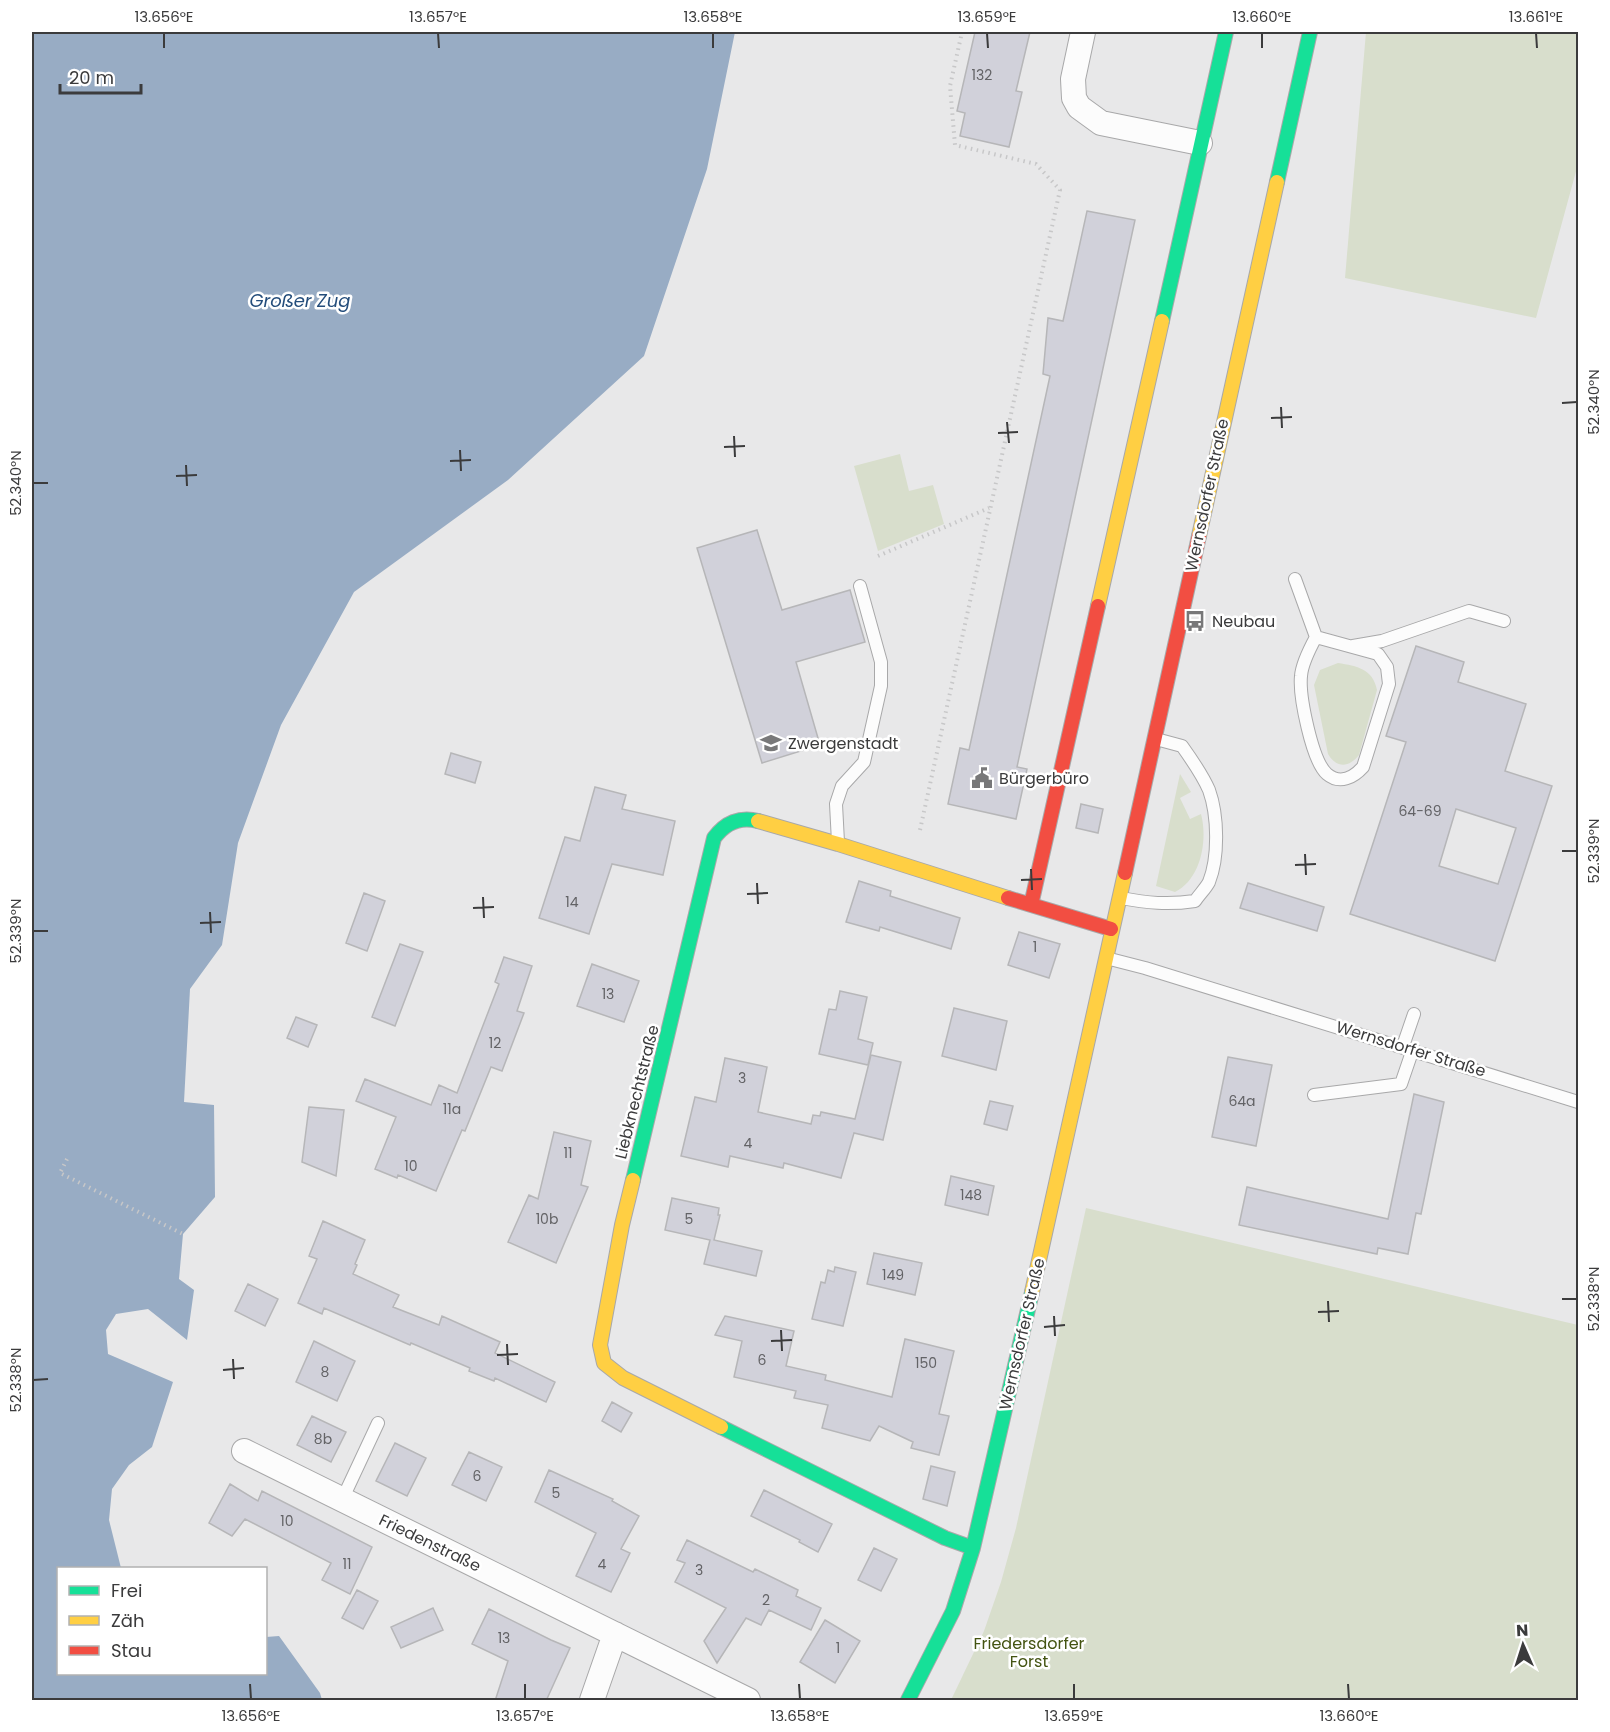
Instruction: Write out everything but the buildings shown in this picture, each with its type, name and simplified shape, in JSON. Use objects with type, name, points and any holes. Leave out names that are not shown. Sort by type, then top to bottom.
[{"type":"street","points":[[1083,32],[1073,79],[1074,98],[1079,107],[1101,123],[1200,143]]},
{"type":"street","points":[[1030,905],[1226,32]]},
{"type":"street","name":"Wernsdorfer Straße","points":[[909,1701],[953,1611],[973,1548],[1310,32]]},
{"type":"street","name":"Liebknechtstraße","points":[[973,1548],[945,1538],[623,1378],[604,1363],[600,1345],[622,1225],[714,838],[721,827],[733,820],[747,818],[838,843],[1112,929]]},
{"type":"street","name":"Friedenstraße","points":[[244,1451],[748,1701]]},
{"type":"street","points":[[592,1701],[615,1634]]},
{"type":"lane","points":[[1295,579],[1316,637],[1301,674],[1301,700],[1316,753],[1325,773],[1335,779],[1354,777],[1364,767],[1389,684],[1387,667],[1378,654],[1316,637]]},
{"type":"lane","points":[[838,843],[836,804],[842,786],[864,762],[881,686],[881,662],[860,586]]},
{"type":"lane","points":[[1350,646],[1382,641],[1469,611],[1504,621]]},
{"type":"lane","points":[[1119,897],[1149,904],[1195,901],[1209,883],[1216,843],[1216,819],[1209,792],[1201,774],[1182,746],[1154,738]]},
{"type":"lane","name":"Wernsdorfer Straße","points":[[1105,958],[1145,968],[1408,1048],[1578,1102]]},
{"type":"lane","points":[[1314,1095],[1401,1084],[1414,1014]]},
{"type":"lane","points":[[342,1500],[378,1423]]},
{"type":"path","points":[[920,830],[1060,190],[1036,164],[955,145],[950,86],[962,32]]},
{"type":"path","points":[[878,556],[989,508]]},
{"type":"path","points":[[67,1159],[60,1173],[183,1234]]},
{"type":"green space","points":[[1366,32],[1578,32],[1578,164],[1536,318],[1345,278]]},
{"type":"green space","points":[[900,454],[909,491],[933,485],[944,524],[878,551],[854,466]]},
{"type":"green space","points":[[1338,663],[1358,667],[1368,673],[1377,690],[1359,755],[1343,765],[1335,762],[1328,754],[1314,685],[1320,670]]},
{"type":"green space","points":[[1180,774],[1191,792],[1180,798],[1190,819],[1201,814],[1204,835],[1200,858],[1191,878],[1175,892],[1156,886]]},
{"type":"green space","name":"Friedersdorfer Forst","points":[[1086,1208],[1578,1325],[1578,1700],[951,1700],[984,1631],[1016,1528]]},
{"type":"water","name":"Großer Zug","points":[[32,32],[735,32],[707,169],[644,356],[508,480],[354,592],[281,725],[238,843],[222,945],[190,989],[184,1102],[214,1105],[215,1197],[183,1234],[179,1279],[194,1290],[187,1340],[148,1309],[116,1314],[106,1330],[108,1354],[173,1382],[152,1447],[129,1465],[112,1489],[109,1520],[121,1567],[57,1567],[57,1675],[267,1675],[267,1637],[279,1636],[320,1693],[322,1700],[32,1700]]},
{"type":"traffic: fast","points":[[1162,321],[1226,32]]},
{"type":"traffic: fast","points":[[1277,182],[1310,32]]},
{"type":"traffic: fast","points":[[633,1180],[714,838],[723,828],[733,822],[745,819],[758,821]]},
{"type":"traffic: fast","points":[[908,1700],[953,1611],[973,1548],[1032,1292]]},
{"type":"traffic: fast","points":[[721,1427],[945,1538],[973,1548]]},
{"type":"traffic: slow","points":[[1199,536],[1277,182]]},
{"type":"traffic: slow","points":[[1098,606],[1162,321]]},
{"type":"traffic: slow","points":[[758,821],[1008,898]]},
{"type":"traffic: slow","points":[[1032,1292],[1125,873]]},
{"type":"traffic: slow","points":[[633,1180],[622,1225],[600,1345],[604,1363],[623,1378],[721,1427]]},
{"type":"traffic: jam","points":[[1125,873],[1199,536]]},
{"type":"traffic: jam","points":[[1031,905],[1098,606]]},
{"type":"traffic: jam","points":[[1008,898],[1111,929]]},
{"type":"place","name":"Neubau","points":[[1195,621]]},
{"type":"place","name":"Zwergenstadt","points":[[771,743]]},
{"type":"place","name":"Bürgerbüro","points":[[982,778]]}]
